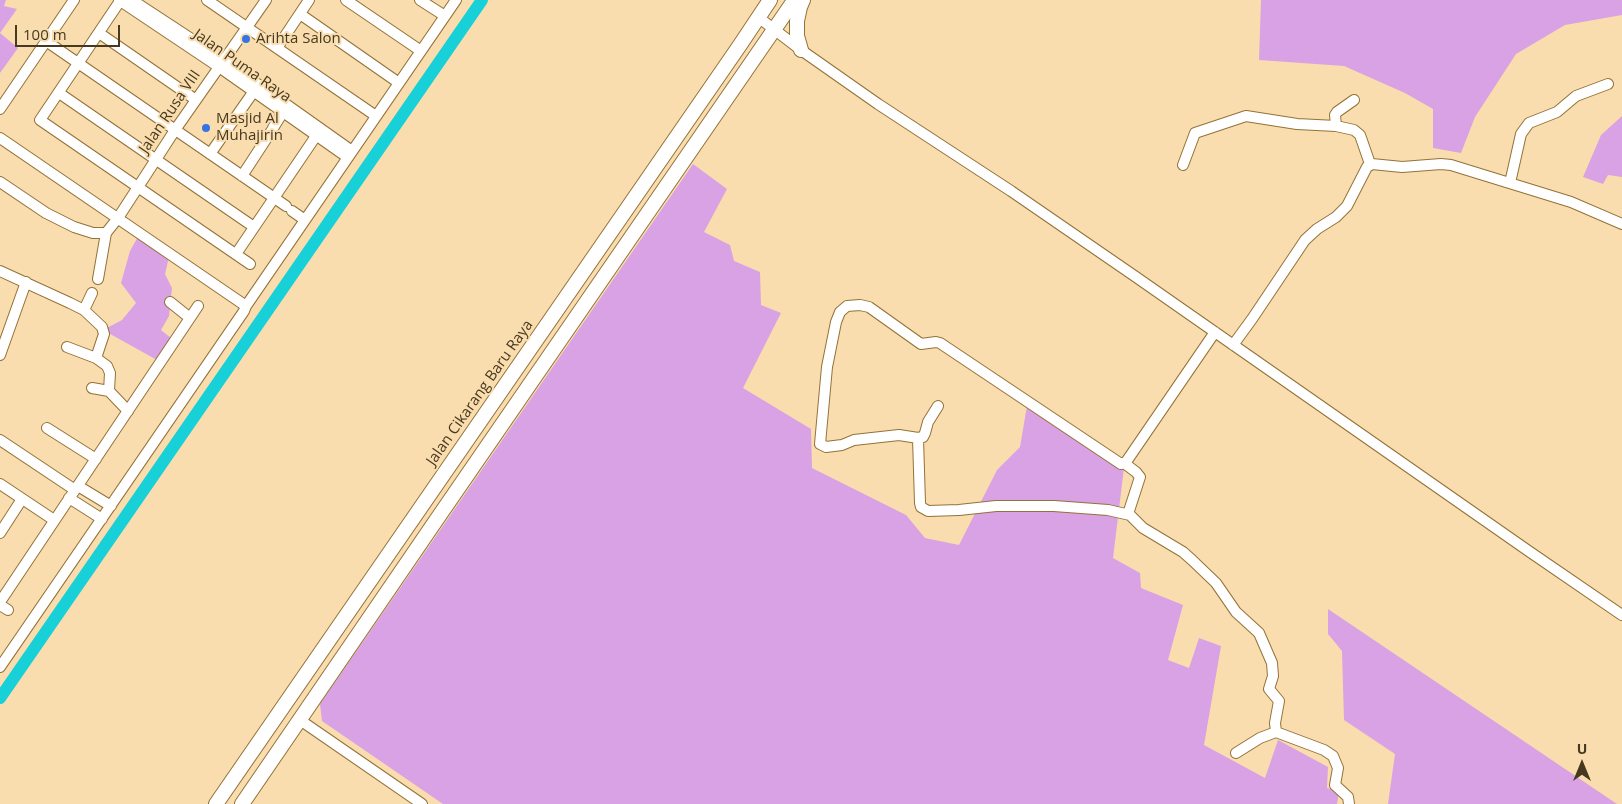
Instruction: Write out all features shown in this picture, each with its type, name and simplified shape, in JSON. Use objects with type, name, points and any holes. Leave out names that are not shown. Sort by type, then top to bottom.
[{"type":"main road","name":"Jalan Cikarang Baru Raya","points":[[216,804],[770,0]]},
{"type":"main road","points":[[242,804],[791,4],[796,0]]},
{"type":"main road","points":[[801,50],[797,36],[796,21],[803,0]]},
{"type":"main road","points":[[419,509],[437,519]]},
{"type":"street","points":[[0,109],[74,0]]},
{"type":"street","points":[[119,0],[40,121],[250,264]]},
{"type":"street","name":"Jalan Puma Raya","points":[[119,0],[222,64]]},
{"type":"street","name":"Jalan Puma Raya","points":[[132,0],[222,64],[254,91],[316,136],[349,154]]},
{"type":"street","points":[[207,0],[376,116]]},
{"type":"street","name":"Jalan Rusa VIII","points":[[106,233],[266,0]]},
{"type":"street","points":[[276,48],[309,0]]},
{"type":"street","points":[[420,0],[445,16]]},
{"type":"street","points":[[2,661],[111,506],[349,154],[456,0]]},
{"type":"street","points":[[350,1],[421,51]]},
{"type":"street","points":[[300,14],[399,83]]},
{"type":"street","points":[[758,17],[878,104],[1034,207],[1622,615]]},
{"type":"street","points":[[99,33],[196,100]]},
{"type":"street","points":[[46,41],[305,220]]},
{"type":"street","points":[[222,64],[349,154]]},
{"type":"street","points":[[1510,183],[1521,134],[1529,123],[1557,112],[1576,96],[1608,84]]},
{"type":"street","points":[[210,154],[254,91]]},
{"type":"street","points":[[58,93],[254,227]]},
{"type":"street","points":[[1336,126],[1335,115],[1337,112],[1354,100]]},
{"type":"street","points":[[242,176],[283,112]]},
{"type":"street","points":[[1183,165],[1195,133],[1246,116],[1298,124],[1336,126],[1354,130],[1360,135],[1370,164]]},
{"type":"street","points":[[236,254],[316,136]]},
{"type":"street","points":[[0,138],[246,306]]},
{"type":"street","points":[[1232,345],[1252,319],[1305,240],[1317,229],[1336,217],[1347,206],[1370,164]]},
{"type":"street","points":[[1370,164],[1402,167],[1441,164],[1571,202],[1622,224]]},
{"type":"street","points":[[0,182],[46,213],[74,227],[93,233],[106,233],[98,279]]},
{"type":"street","points":[[0,271],[84,310],[104,331],[96,358]]},
{"type":"street","points":[[0,354],[26,282]]},
{"type":"street","points":[[84,310],[92,293]]},
{"type":"street","points":[[170,302],[190,318]]},
{"type":"street","points":[[938,406],[928,422],[923,437],[890,436],[854,440],[842,445],[826,447],[820,444],[828,367],[834,331],[840,312],[847,306],[854,304],[868,306],[921,344],[940,343],[1118,463],[1124,464],[1136,472],[1140,477],[1128,514]]},
{"type":"street","points":[[3,606],[54,520],[198,306]]},
{"type":"street","points":[[1124,464],[1215,332]]},
{"type":"street","points":[[67,347],[103,362],[109,369],[109,391]]},
{"type":"street","points":[[92,388],[109,391],[128,411]]},
{"type":"street","points":[[47,428],[96,459]]},
{"type":"street","points":[[918,438],[920,502],[924,510],[959,510],[996,506],[1054,506],[1108,510],[1128,514],[1143,528],[1183,552],[1216,582],[1236,612],[1260,633],[1272,663],[1273,676],[1269,689],[1279,701],[1275,723],[1276,732]]},
{"type":"street","points":[[0,440],[74,491],[102,519]]},
{"type":"street","points":[[0,484],[54,520]]},
{"type":"street","points":[[74,491],[111,506]]},
{"type":"street","points":[[0,533],[22,499]]},
{"type":"street","points":[[300,720],[422,804]]},
{"type":"street","points":[[1236,753],[1260,738],[1276,732],[1324,750],[1333,756],[1338,768],[1335,785],[1348,797],[1349,804]]},
{"type":"shaded area","points":[[0,0],[6,0],[4,6],[17,9],[0,33]]},
{"type":"shaded area","points":[[1261,0],[1622,0],[1622,15],[1565,25],[1516,54],[1475,117],[1461,153],[1433,148],[1433,109],[1405,93],[1344,66],[1259,60]]},
{"type":"shaded area","points":[[0,33],[18,48],[0,73]]},
{"type":"shaded area","points":[[1622,116],[1622,177],[1608,175],[1603,184],[1583,177],[1601,135]]},
{"type":"shaded area","points":[[693,164],[727,189],[704,232],[730,245],[734,261],[760,272],[761,305],[781,313],[743,388],[811,429],[812,468],[906,515],[925,538],[959,545],[997,470],[1020,447],[1028,400],[1124,468],[1113,558],[1140,573],[1141,588],[1183,605],[1168,660],[1189,668],[1199,638],[1221,646],[1204,745],[1265,778],[1278,740],[1328,767],[1327,788],[1339,792],[1337,804],[443,804],[322,721],[320,704]]},
{"type":"shaded area","points":[[139,235],[169,257],[165,274],[172,288],[169,316],[161,330],[171,338],[157,360],[103,330],[122,320],[136,303],[121,283],[130,251]]},
{"type":"shaded area","points":[[1328,609],[1617,804],[1388,804],[1395,754],[1344,720],[1342,651],[1328,634]]},
{"type":"waterway","points":[[0,698],[482,0]]},
{"type":"place","name":"Arihta Salon","points":[[246,39]]},
{"type":"place","name":"Masjid Al Muhajirin","points":[[206,128]]}]
